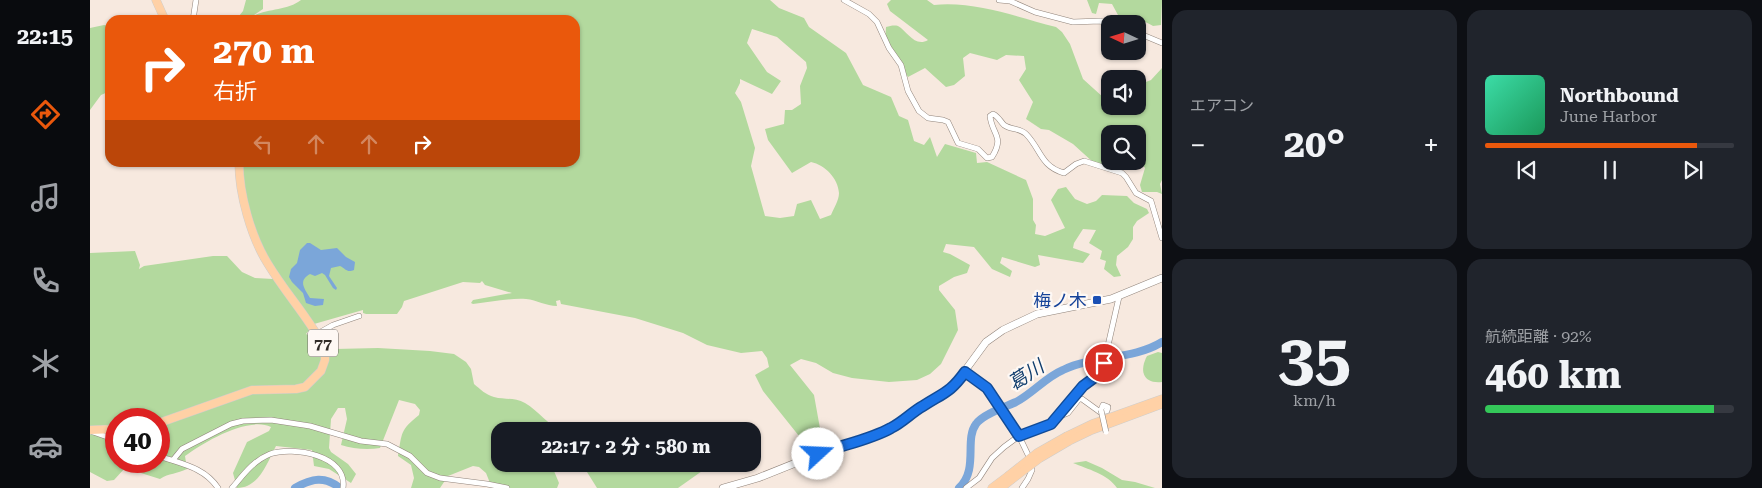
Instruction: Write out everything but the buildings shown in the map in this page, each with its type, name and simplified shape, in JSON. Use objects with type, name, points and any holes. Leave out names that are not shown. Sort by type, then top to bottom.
[{"type":"main road","points":[[156,0],[164,15]]},
{"type":"main road","name":"77","points":[[170,419],[252,390],[305,388],[320,371],[325,360],[325,351],[317,334],[267,263],[256,240],[239,183],[239,167]]},
{"type":"main road","points":[[992,488],[1005,483],[1068,438],[1157,404],[1162,398]]},
{"type":"main road","points":[[90,430],[105,429]]},
{"type":"street","points":[[194,15],[196,0]]},
{"type":"street","points":[[844,0],[869,14],[877,22],[889,48],[901,65],[908,91],[919,111],[928,118],[948,122],[958,143],[974,147],[987,158],[992,158],[998,141],[990,118],[993,114],[1006,126],[1018,129],[1024,133],[1044,161],[1058,171],[1064,173],[1076,164],[1084,162],[1122,173],[1136,193],[1151,202],[1162,238]]},
{"type":"street","points":[[999,0],[1010,1],[1035,12],[1073,22],[1101,21]]},
{"type":"street","points":[[1146,36],[1162,43]]},
{"type":"street","points":[[723,488],[758,478],[833,448],[866,439],[892,428],[919,408],[948,392],[986,342],[1003,330],[1027,318],[1119,297],[1162,278]]},
{"type":"street","points":[[1058,417],[1083,386],[1102,372],[1119,297]]},
{"type":"street","points":[[317,334],[333,325],[359,316]]},
{"type":"street","points":[[965,372],[987,388],[1019,436],[1031,461],[1032,470],[1022,488]]},
{"type":"street","points":[[966,488],[979,478],[992,458],[1019,436],[1044,427],[1058,417],[1068,413],[1079,399],[1082,399],[1100,412],[1107,411],[1108,407],[1103,405],[1101,410],[1106,432]]},
{"type":"street","points":[[173,460],[182,449],[231,424],[243,421],[271,420],[310,426],[355,439],[386,444],[410,456],[427,473],[440,478],[507,488]]},
{"type":"street","points":[[90,430],[105,436]]},
{"type":"street","points":[[232,488],[258,460],[272,454],[289,451],[312,454],[330,461],[342,474],[343,487]]},
{"type":"street","points":[[170,459],[190,465],[211,479],[218,488]]},
{"type":"green space","points":[[246,0],[263,0],[263,9],[254,15],[240,15]]},
{"type":"green space","points":[[301,0],[770,0],[779,8],[804,18],[809,27],[846,53],[863,85],[891,97],[899,116],[908,120],[914,141],[924,145],[930,137],[937,157],[945,144],[976,153],[977,163],[987,162],[1026,180],[1033,199],[1033,220],[1036,225],[1035,234],[1045,236],[1065,228],[1051,200],[1058,189],[1066,187],[1075,199],[1087,204],[1096,201],[1102,195],[1127,196],[1134,203],[1147,209],[1149,213],[1137,221],[1133,227],[1133,239],[1128,247],[1117,256],[1116,265],[1121,276],[1114,277],[1104,269],[1106,261],[1100,259],[1102,251],[1089,243],[1096,230],[1083,229],[1074,243],[1073,248],[1090,254],[1083,263],[1038,255],[1040,265],[1035,267],[1002,257],[1000,263],[1012,271],[1010,277],[992,269],[974,247],[946,244],[943,252],[970,265],[967,273],[954,277],[939,286],[939,290],[955,310],[958,330],[941,364],[930,374],[917,380],[889,382],[852,378],[833,373],[816,363],[801,359],[790,365],[814,395],[821,434],[799,436],[763,391],[755,375],[769,367],[767,358],[762,351],[741,353],[707,345],[683,333],[635,318],[561,304],[560,300],[556,301],[557,306],[526,299],[473,304],[471,303],[473,300],[512,293],[485,285],[482,281],[480,283],[463,282],[404,301],[397,314],[366,314],[363,313],[363,310],[314,324],[306,334],[335,349],[378,348],[454,354],[466,362],[471,369],[474,384],[483,392],[494,397],[521,401],[549,422],[491,422],[491,472],[554,472],[559,483],[557,488],[492,488],[486,473],[479,467],[473,466],[448,476],[440,488],[411,488],[414,478],[411,465],[398,456],[403,432],[408,424],[419,415],[420,410],[415,404],[399,400],[380,448],[360,449],[341,445],[347,419],[345,408],[338,408],[331,419],[329,448],[331,452],[348,464],[356,474],[351,483],[329,469],[314,466],[312,450],[276,446],[266,467],[257,479],[245,487],[237,488],[233,473],[247,442],[269,431],[271,427],[251,425],[226,432],[185,456],[187,469],[160,479],[141,473],[170,473],[170,408],[105,408],[105,473],[120,473],[114,480],[107,481],[90,472],[90,253],[135,251],[140,265],[139,269],[144,266],[213,256],[227,256],[242,272],[255,278],[273,279],[270,265],[250,217],[245,194],[243,167],[580,167],[580,15],[255,15],[257,14],[290,6]],"holes":[[[752,29],[777,37],[806,62],[807,68],[800,86],[801,104],[792,110],[785,110],[784,124],[765,129],[768,140],[792,173],[811,162],[826,169],[838,187],[837,201],[831,215],[820,219],[811,200],[797,204],[794,216],[780,218],[765,216],[751,166],[755,148],[741,102],[735,93],[740,79],[772,94],[781,81],[767,72],[747,43]]]},
{"type":"green space","points":[[891,0],[927,0],[934,5],[965,5],[1056,27],[1070,44],[1083,79],[1101,95],[1101,115],[1146,115],[1146,82],[1151,80],[1162,68],[1162,180],[1160,184],[1162,194],[1142,192],[1140,185],[1146,170],[1146,125],[1101,125],[1101,164],[1094,163],[1073,144],[1049,130],[1041,129],[1026,119],[1033,102],[1019,80],[1026,69],[1024,56],[1006,55],[997,60],[970,53],[963,58],[965,76],[954,85],[946,87],[925,68],[908,77],[885,44],[886,27],[898,26],[919,42],[928,40],[890,11],[887,4]]},
{"type":"green space","points":[[1087,0],[1162,0],[1161,25],[1153,26],[1146,23],[1146,15],[1118,15],[1112,4],[1099,3],[1096,14],[1092,13]]},
{"type":"green space","points":[[105,25],[105,93],[101,95],[90,110],[90,28]]},
{"type":"green space","points":[[1158,352],[1162,353],[1162,382],[1147,379],[1143,371],[1147,356]]},
{"type":"green space","points":[[1086,461],[1122,480],[1155,488],[1117,488],[1103,476],[1073,463]]},
{"type":"green space","points":[[587,472],[701,472],[678,488],[597,488]]},
{"type":"water","points":[[307,243],[321,250],[337,248],[346,257],[355,262],[354,270],[352,271],[340,266],[331,268],[329,276],[337,288],[336,290],[322,273],[315,276],[310,274],[304,279],[303,285],[310,298],[324,299],[323,305],[315,306],[306,303],[303,293],[289,277],[291,269],[297,263],[300,250]]},
{"type":"waterway","name":"葛川","points":[[959,488],[968,472],[971,438],[979,420],[994,411],[1016,402],[1063,370],[1087,362],[1139,352],[1162,342]]},
{"type":"waterway","name":"葛川","points":[[295,488],[313,480],[324,480],[340,488]]},
{"type":"place","name":"梅ノ木","points":[[1097,300]]},
{"type":"route","points":[[818,454],[848,443],[866,439],[892,428],[919,408],[948,392],[965,372],[987,388],[1019,436],[1051,424],[1083,386],[1102,372],[1104,363]]}]
